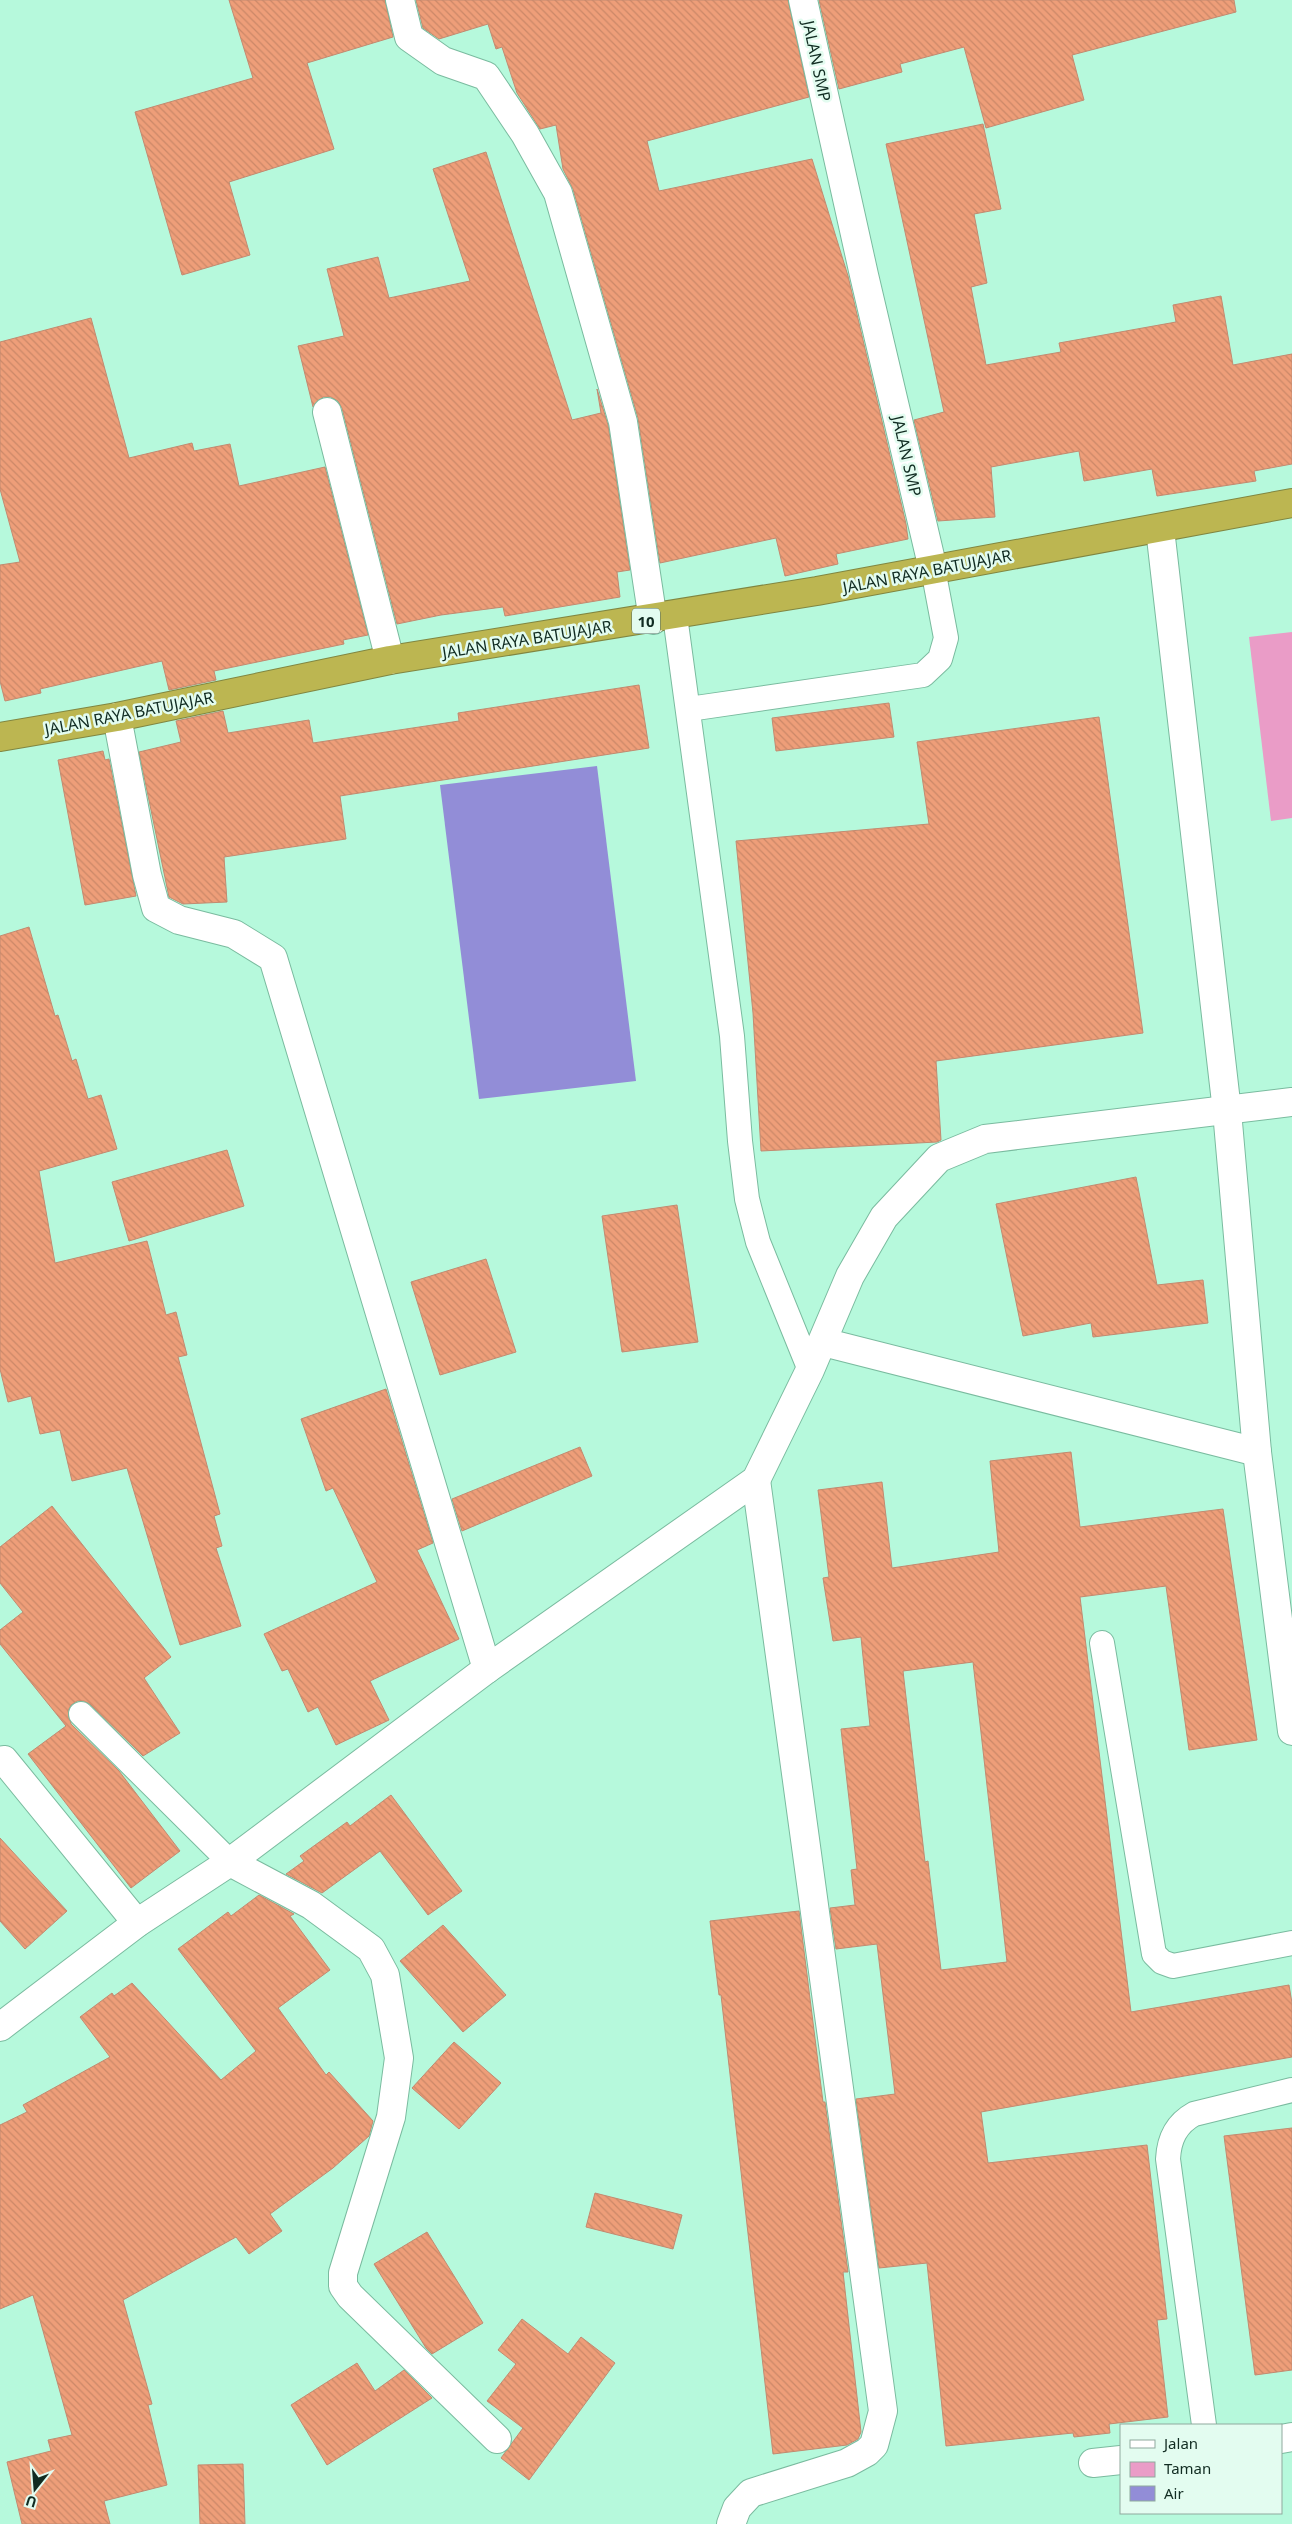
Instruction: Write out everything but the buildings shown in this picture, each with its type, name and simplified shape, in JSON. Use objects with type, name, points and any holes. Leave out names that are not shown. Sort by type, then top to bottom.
[{"type":"highway","name":"JALAN RAYA BATUJAJAR","points":[[0,737],[117,717],[390,660],[664,618],[933,568],[1160,529],[1292,503]]},
{"type":"street","points":[[400,0],[409,37],[443,61],[486,76],[525,134],[558,193],[623,422],[664,618]]},
{"type":"street","name":"JALAN SMP","points":[[803,0],[864,275],[933,568]]},
{"type":"street","points":[[327,412],[390,660]]},
{"type":"street","points":[[1160,529],[1227,1111],[1257,1452],[1288,1673],[1292,1730]]},
{"type":"street","points":[[117,717],[147,876],[156,908],[179,920],[234,934],[273,958],[487,1669]]},
{"type":"street","points":[[0,2027],[138,1923],[230,1862],[487,1669],[756,1480],[810,1370],[850,1276],[884,1217],[939,1158],[985,1139],[1292,1102]]},
{"type":"street","points":[[822,1342],[1257,1452]]},
{"type":"street","points":[[731,2524],[737,2508],[751,2494],[846,2463],[867,2452],[874,2445],[883,2412],[756,1480]]},
{"type":"street","points":[[4,1760],[138,1923]]},
{"type":"street","points":[[230,1862],[311,1905],[371,1949],[385,1975],[399,2058],[391,2116],[343,2273],[343,2286],[350,2296],[498,2439]]},
{"type":"street","points":[[1093,2463],[1120,2460]]},
{"type":"lane","name":"JALAN SMP","points":[[689,709],[923,675],[940,659],[946,638],[933,568]]},
{"type":"lane","points":[[664,618],[689,709],[732,1036],[740,1141],[747,1199],[758,1242],[810,1370]]},
{"type":"lane","points":[[1102,1643],[1154,1954],[1162,1962],[1173,1966],[1292,1943]]},
{"type":"lane","points":[[81,1714],[230,1862]]},
{"type":"lane","points":[[1204,2424],[1168,2159],[1168,2145],[1179,2125],[1194,2114],[1292,2090]]},
{"type":"green space","points":[[1292,632],[1292,818],[1271,821],[1249,637]]},
{"type":"water","points":[[597,766],[636,1081],[479,1099],[440,785]]}]
